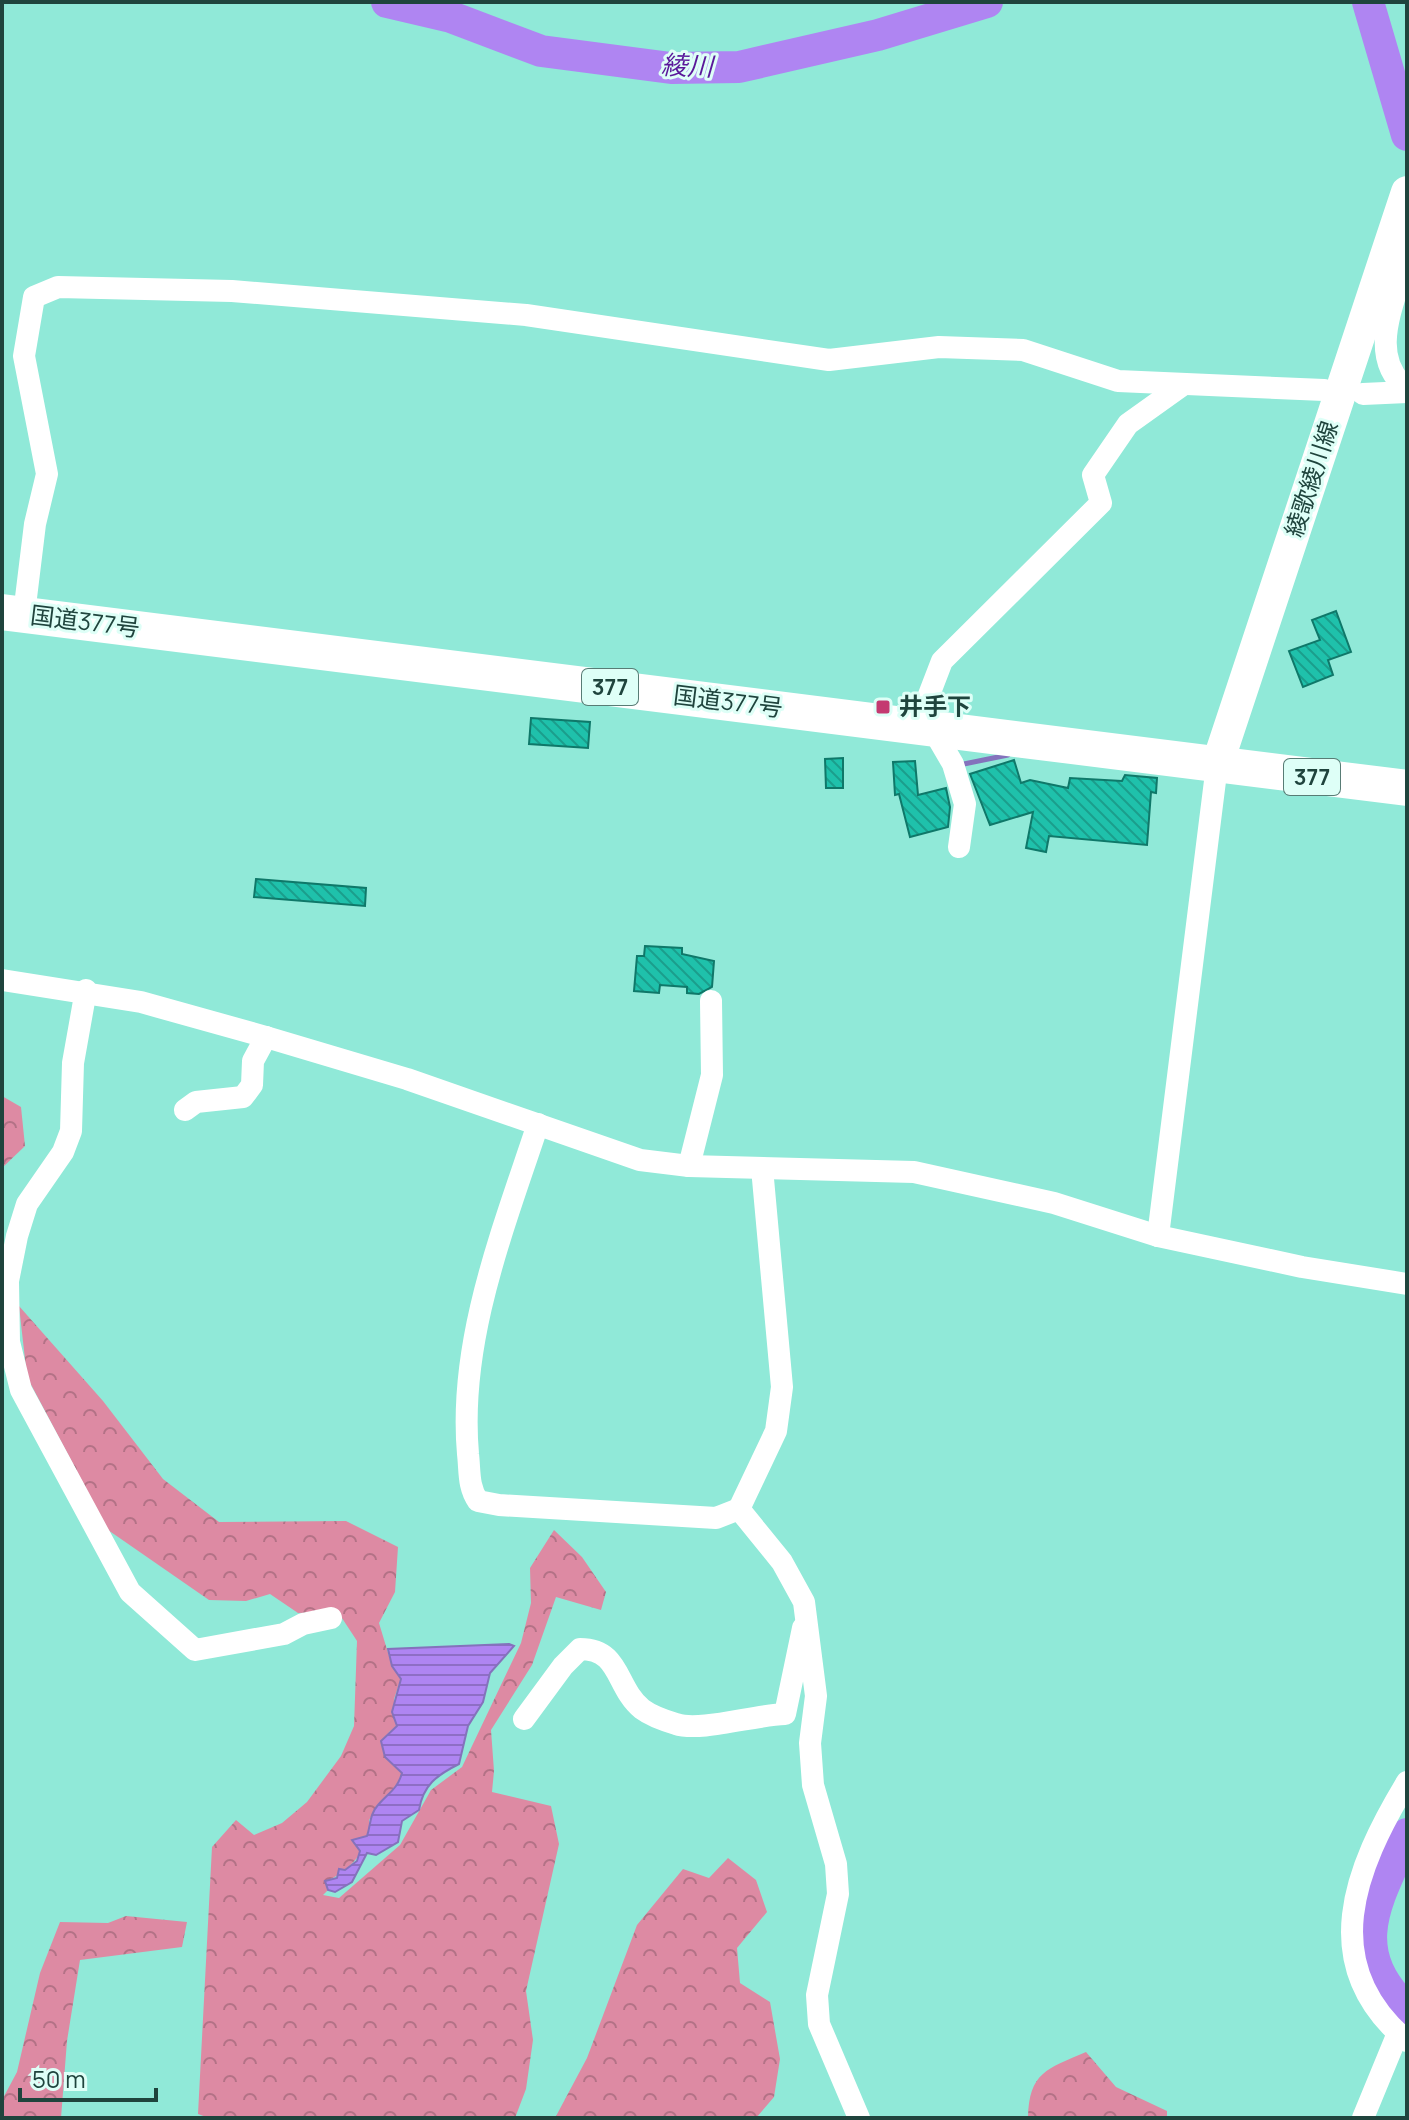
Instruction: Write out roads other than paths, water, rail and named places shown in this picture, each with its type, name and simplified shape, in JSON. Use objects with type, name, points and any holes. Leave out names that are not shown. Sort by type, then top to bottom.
[{"type":"highway","name":"国道377号","points":[[13,613],[1407,788]]},
{"type":"main road","name":"綾歌綾川線","points":[[1217,765],[1405,206]]},
{"type":"street","points":[[1407,254],[1387,315],[1387,355],[1393,378],[1407,391]]},
{"type":"street","points":[[13,613],[47,474],[24,356],[27,332],[34,297],[58,287],[232,291],[526,315],[829,360],[939,347],[1023,350],[1118,381],[1324,390]]},
{"type":"street","points":[[959,847],[965,804],[953,764],[924,727],[942,661],[1101,503],[1093,475],[1128,424],[1184,384]]},
{"type":"street","points":[[1363,394],[1407,391]]},
{"type":"street","points":[[1158,1236],[1217,765]]},
{"type":"street","points":[[2,980],[86,990],[266,1037],[407,1079],[640,1160],[689,1166],[914,1172],[1054,1203],[1158,1236],[1302,1267],[1407,1284]]},
{"type":"street","points":[[86,990],[73,1063],[71,1131],[63,1152],[27,1204],[8,1281],[9,1342],[21,1390],[130,1592],[195,1650],[284,1634],[303,1624],[331,1618]]},
{"type":"street","points":[[689,1166],[712,1075],[711,1001]]},
{"type":"street","points":[[185,1110],[196,1102],[243,1097],[252,1085],[253,1061],[266,1037]]},
{"type":"street","points":[[538,1124],[501,1237],[466,1384],[465,1420],[471,1490],[478,1501],[499,1505],[716,1518],[739,1509],[776,1431],[782,1387],[762,1168]]},
{"type":"street","points":[[739,1509],[782,1562],[804,1602],[816,1696],[810,1743],[813,1785],[836,1864],[838,1894],[817,1995],[819,2024],[859,2118]]},
{"type":"street","points":[[524,1719],[563,1666],[580,1649],[597,1649],[608,1657],[626,1690],[643,1710],[677,1725],[699,1728],[756,1715],[785,1714],[806,1619]]},
{"type":"street","points":[[1363,2118],[1402,2037],[1369,2000],[1350,1948],[1351,1911],[1379,1828],[1407,1782]]},
{"type":"waterway","name":"綾川","points":[[387,2],[451,17],[541,51],[671,68],[739,67],[878,35],[987,2]]},
{"type":"waterway","points":[[1368,2],[1407,135]]},
{"type":"waterway","points":[[959,765],[1008,755]]},
{"type":"waterway","points":[[1407,1834],[1377,1903],[1371,1945],[1376,1966],[1388,1987],[1407,2009]]},
{"type":"place","name":"井手下","points":[[883,707]]}]
